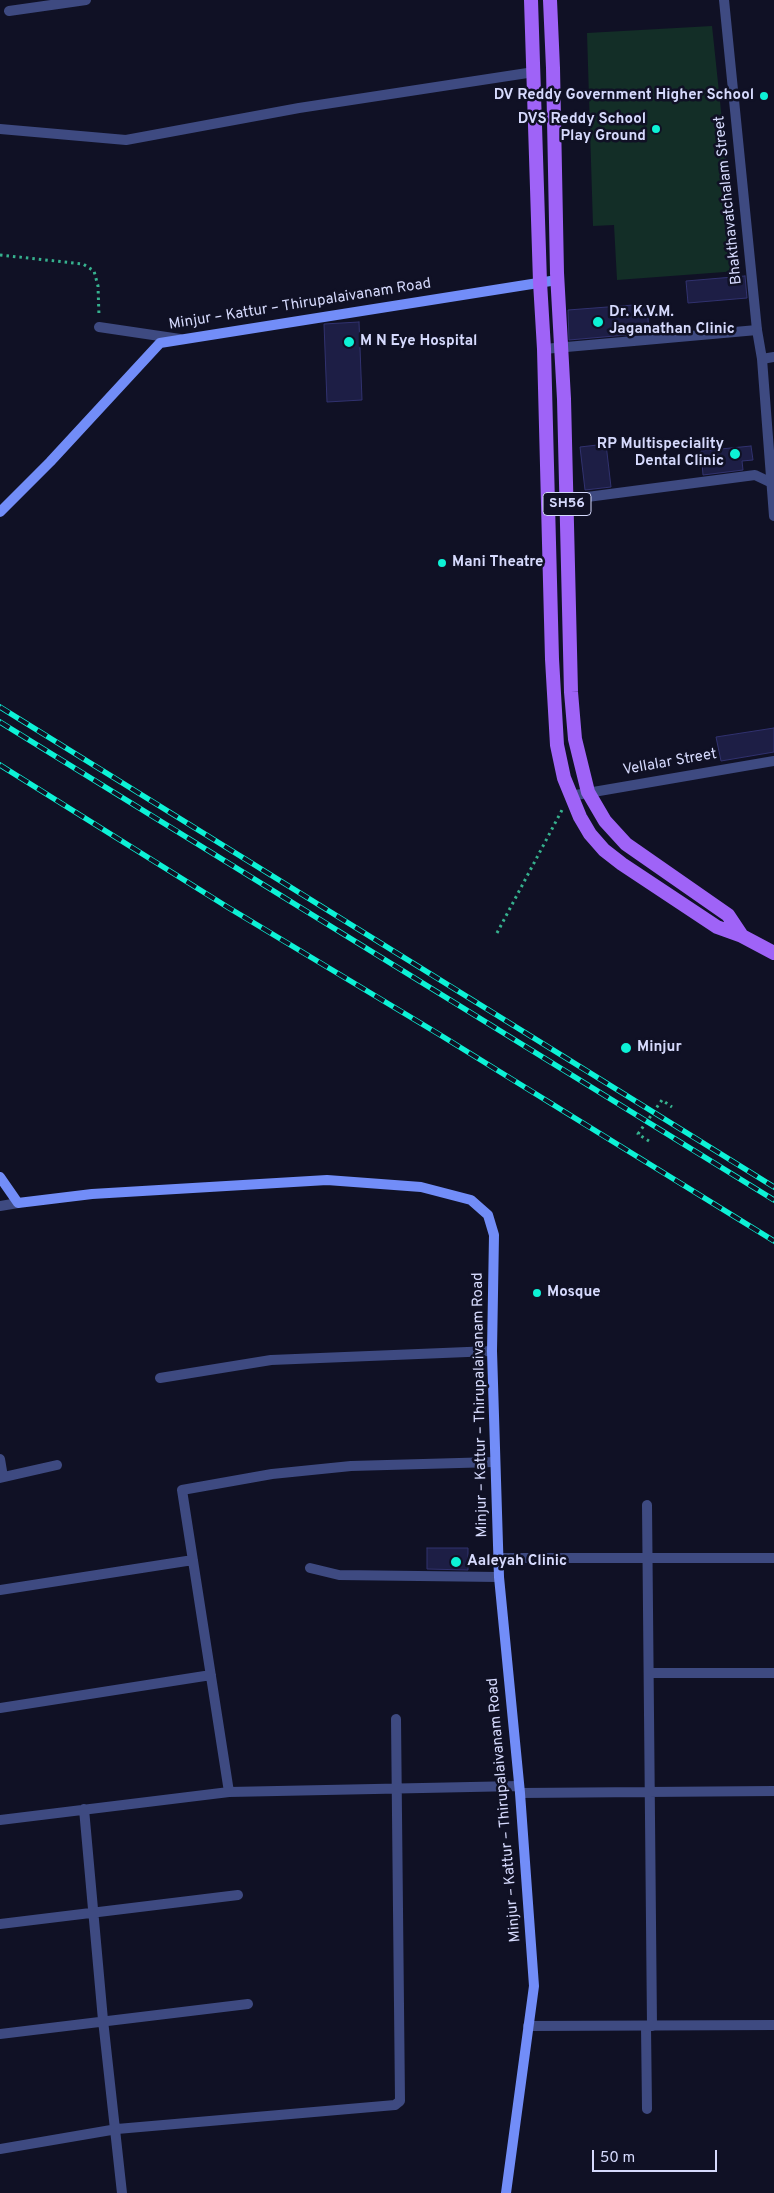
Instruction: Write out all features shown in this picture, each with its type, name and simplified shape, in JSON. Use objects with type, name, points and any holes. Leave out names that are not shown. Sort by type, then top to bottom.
[{"type":"main road","name":"SH56","points":[[531,0],[549,502],[552,659],[557,745],[570,796],[590,834],[604,850],[628,869],[717,927],[742,936],[774,953]]},
{"type":"main road","name":"SH56","points":[[550,0],[557,280],[567,500],[571,692],[575,739],[588,792],[604,821],[626,844],[728,915],[742,936]]},
{"type":"main road","name":"Minjur – Kattur – Thirupalaivanam Road","points":[[0,512],[50,462],[160,343],[557,280]]},
{"type":"main road","points":[[0,1177],[18,1203]]},
{"type":"main road","name":"Minjur – Kattur – Thirupalaivanam Road","points":[[18,1203],[92,1194],[327,1180],[421,1187],[471,1200],[488,1215],[494,1235],[492,1351],[499,1577],[520,1790],[534,1986],[506,2193]]},
{"type":"street","points":[[9,11],[86,0]]},
{"type":"street","name":"Bhakthavatchalam Street","points":[[724,0],[757,330],[762,359],[774,516]]},
{"type":"street","points":[[0,128],[126,140],[299,108],[534,72]]},
{"type":"street","points":[[99,327],[182,339]]},
{"type":"street","points":[[544,349],[757,330]]},
{"type":"street","points":[[762,359],[774,357]]},
{"type":"street","points":[[549,502],[755,475],[772,484]]},
{"type":"street","name":"Vellalar Street","points":[[570,796],[774,761]]},
{"type":"street","points":[[0,1206],[18,1203]]},
{"type":"street","points":[[160,1378],[271,1360],[492,1351]]},
{"type":"street","points":[[0,1459],[2,1478],[57,1465]]},
{"type":"street","points":[[229,1792],[182,1490],[272,1474],[341,1467],[495,1462]]},
{"type":"street","points":[[647,1505],[651,1792],[647,2109]]},
{"type":"street","points":[[498,1558],[774,1558]]},
{"type":"street","points":[[0,1590],[193,1560]]},
{"type":"street","points":[[310,1568],[339,1575],[499,1577]]},
{"type":"street","points":[[649,1674],[774,1673]]},
{"type":"street","points":[[0,1708],[211,1675]]},
{"type":"street","points":[[0,2148],[117,2129],[395,2105],[400,2101],[396,1719]]},
{"type":"street","points":[[0,1820],[229,1792],[397,1789],[651,1792],[774,1791]]},
{"type":"street","points":[[84,1809],[103,2020],[117,2129],[122,2193]]},
{"type":"street","points":[[0,1924],[238,1895]]},
{"type":"street","points":[[0,2034],[103,2020],[248,2004]]},
{"type":"street","points":[[528,2026],[774,2025]]},
{"type":"path","points":[[0,255],[83,264],[94,271],[98,286],[99,327]]},
{"type":"path","points":[[497,934],[570,796]]},
{"type":"path","points":[[649,1141],[638,1134],[662,1100],[672,1108]]},
{"type":"green space","name":"DVS Reddy School Play Ground","points":[[712,26],[738,271],[617,280],[614,225],[593,226],[587,33]]},
{"type":"building","points":[[745,276],[747,298],[688,303],[686,281]]},
{"type":"building","points":[[647,304],[649,333],[569,340],[568,310]]},
{"type":"building","points":[[359,322],[362,400],[327,402],[324,324]]},
{"type":"building","points":[[606,444],[611,487],[585,490],[580,447]]},
{"type":"building","points":[[751,446],[753,460],[742,461],[743,470],[703,475],[701,451]]},
{"type":"building","points":[[774,728],[774,752],[721,761],[716,737]]},
{"type":"building","points":[[427,1548],[468,1548],[468,1570],[427,1569]]},
{"type":"railway","points":[[0,707],[774,1187]]},
{"type":"railway","points":[[0,722],[774,1200]]},
{"type":"railway","points":[[0,765],[229,908],[437,1033],[774,1241]]},
{"type":"place","name":"DV Reddy Government Higher School","points":[[764,96]]},
{"type":"place","name":"DVS Reddy School Play Ground","points":[[656,129]]},
{"type":"place","name":"Dr. K.V.M. Jaganathan Clinic","points":[[598,322]]},
{"type":"place","name":"M N Eye Hospital","points":[[349,342]]},
{"type":"place","name":"RP Multispeciality Dental Clinic","points":[[735,454]]},
{"type":"place","name":"Mani Theatre","points":[[442,563]]},
{"type":"place","name":"Minjur","points":[[626,1048]]},
{"type":"place","name":"Mosque","points":[[537,1293]]},
{"type":"place","name":"Aaleyah Clinic","points":[[456,1562]]}]
